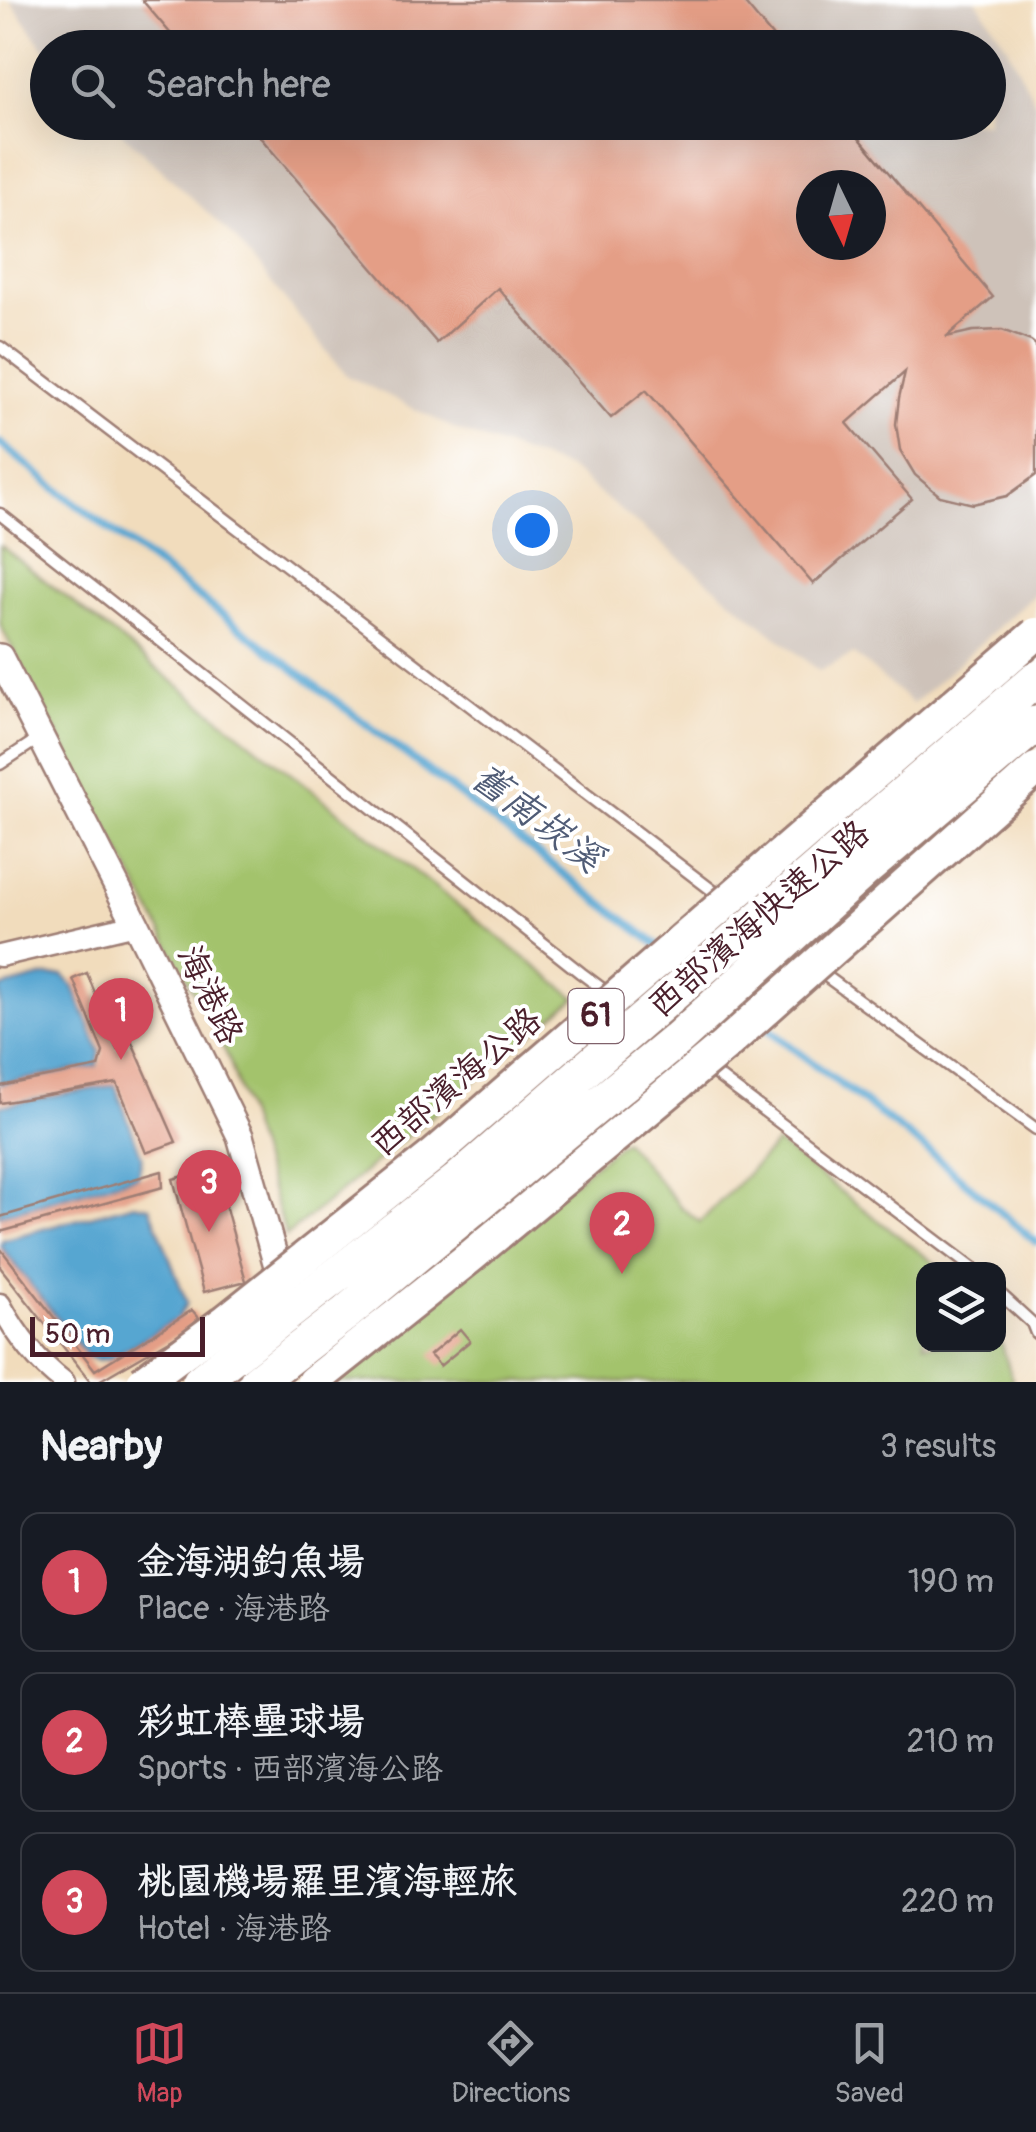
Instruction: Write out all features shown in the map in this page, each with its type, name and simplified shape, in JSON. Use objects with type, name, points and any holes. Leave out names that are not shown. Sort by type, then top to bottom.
[{"type":"highway","name":"西部濱海快速公路","points":[[200,1382],[458,1180],[1036,679]]},
{"type":"highway","name":"西部濱海快速公路","points":[[258,1382],[680,1038],[862,872],[1036,724]]},
{"type":"main road","name":"西部濱海公路","points":[[143,1382],[434,1155],[1036,634]]},
{"type":"main road","points":[[311,1382],[470,1258],[724,1046],[1036,770]]},
{"type":"street","name":"海港路","points":[[0,658],[240,1136],[311,1382]]},
{"type":"street","points":[[0,956],[136,924]]},
{"type":"street","points":[[0,1304],[20,1337],[46,1368],[64,1382]]},
{"type":"street","points":[[229,1382],[295,1331]]},
{"type":"lane","points":[[0,346],[732,905]]},
{"type":"lane","points":[[0,514],[580,973],[964,1262]]},
{"type":"lane","points":[[0,764],[41,737]]},
{"type":"lane","points":[[746,916],[762,928]]},
{"type":"lane","points":[[776,939],[1036,1129]]},
{"type":"lane","points":[[1006,1299],[1032,1323],[1036,1334]]},
{"type":"shaded area","points":[[10,0],[976,0],[996,30],[31,30]]},
{"type":"shaded area","points":[[1006,45],[1036,104],[1036,593],[913,704],[854,654],[819,671],[568,468],[457,430],[346,375],[234,237],[129,140],[1006,140]]},
{"type":"green space","points":[[0,545],[576,998],[286,1236],[229,1059],[0,625]]},
{"type":"green space","points":[[624,1140],[681,1207],[700,1222],[777,1143],[933,1262],[916,1262],[916,1352],[1004,1352],[1013,1382],[329,1382]]},
{"type":"water","points":[[63,975],[73,986],[100,1052],[97,1066],[0,1084],[0,988]]},
{"type":"water","points":[[115,1085],[142,1157],[138,1176],[0,1215],[0,1106]]},
{"type":"water","points":[[134,1204],[150,1207],[187,1303],[177,1319],[108,1359],[96,1360],[87,1356],[1,1247],[2,1240]]},
{"type":"building","points":[[142,0],[742,0],[767,30],[168,30]]},
{"type":"building","points":[[262,140],[861,140],[993,297],[946,337],[1002,330],[1036,345],[1036,475],[1007,496],[973,504],[940,496],[915,475],[900,450],[896,424],[905,372],[847,423],[912,499],[813,584],[646,390],[611,418],[498,288],[437,343]]},
{"type":"building","points":[[87,973],[117,1049],[132,1042],[176,1142],[146,1153],[117,1083],[0,1103],[0,1086],[99,1067],[103,1052],[73,979]]},
{"type":"building","points":[[215,1168],[246,1281],[204,1292],[173,1179]]},
{"type":"building","points":[[162,1171],[163,1187],[0,1232],[0,1217]]},
{"type":"building","points":[[0,1248],[95,1370],[192,1310],[199,1318],[185,1331],[91,1382],[0,1267]]},
{"type":"building","points":[[460,1329],[470,1341],[440,1366],[430,1355]]},
{"type":"waterway","name":"舊南崁溪","points":[[0,443],[660,947]]},
{"type":"waterway","name":"舊南崁溪","points":[[763,1025],[931,1153],[1036,1242]]},
{"type":"place","name":"金海湖釣魚場","points":[[121,1060]]},
{"type":"place","name":"桃園機場羅里濱海輕旅","points":[[209,1232]]},
{"type":"place","name":"彩虹棒壘球場","points":[[622,1274]]}]
